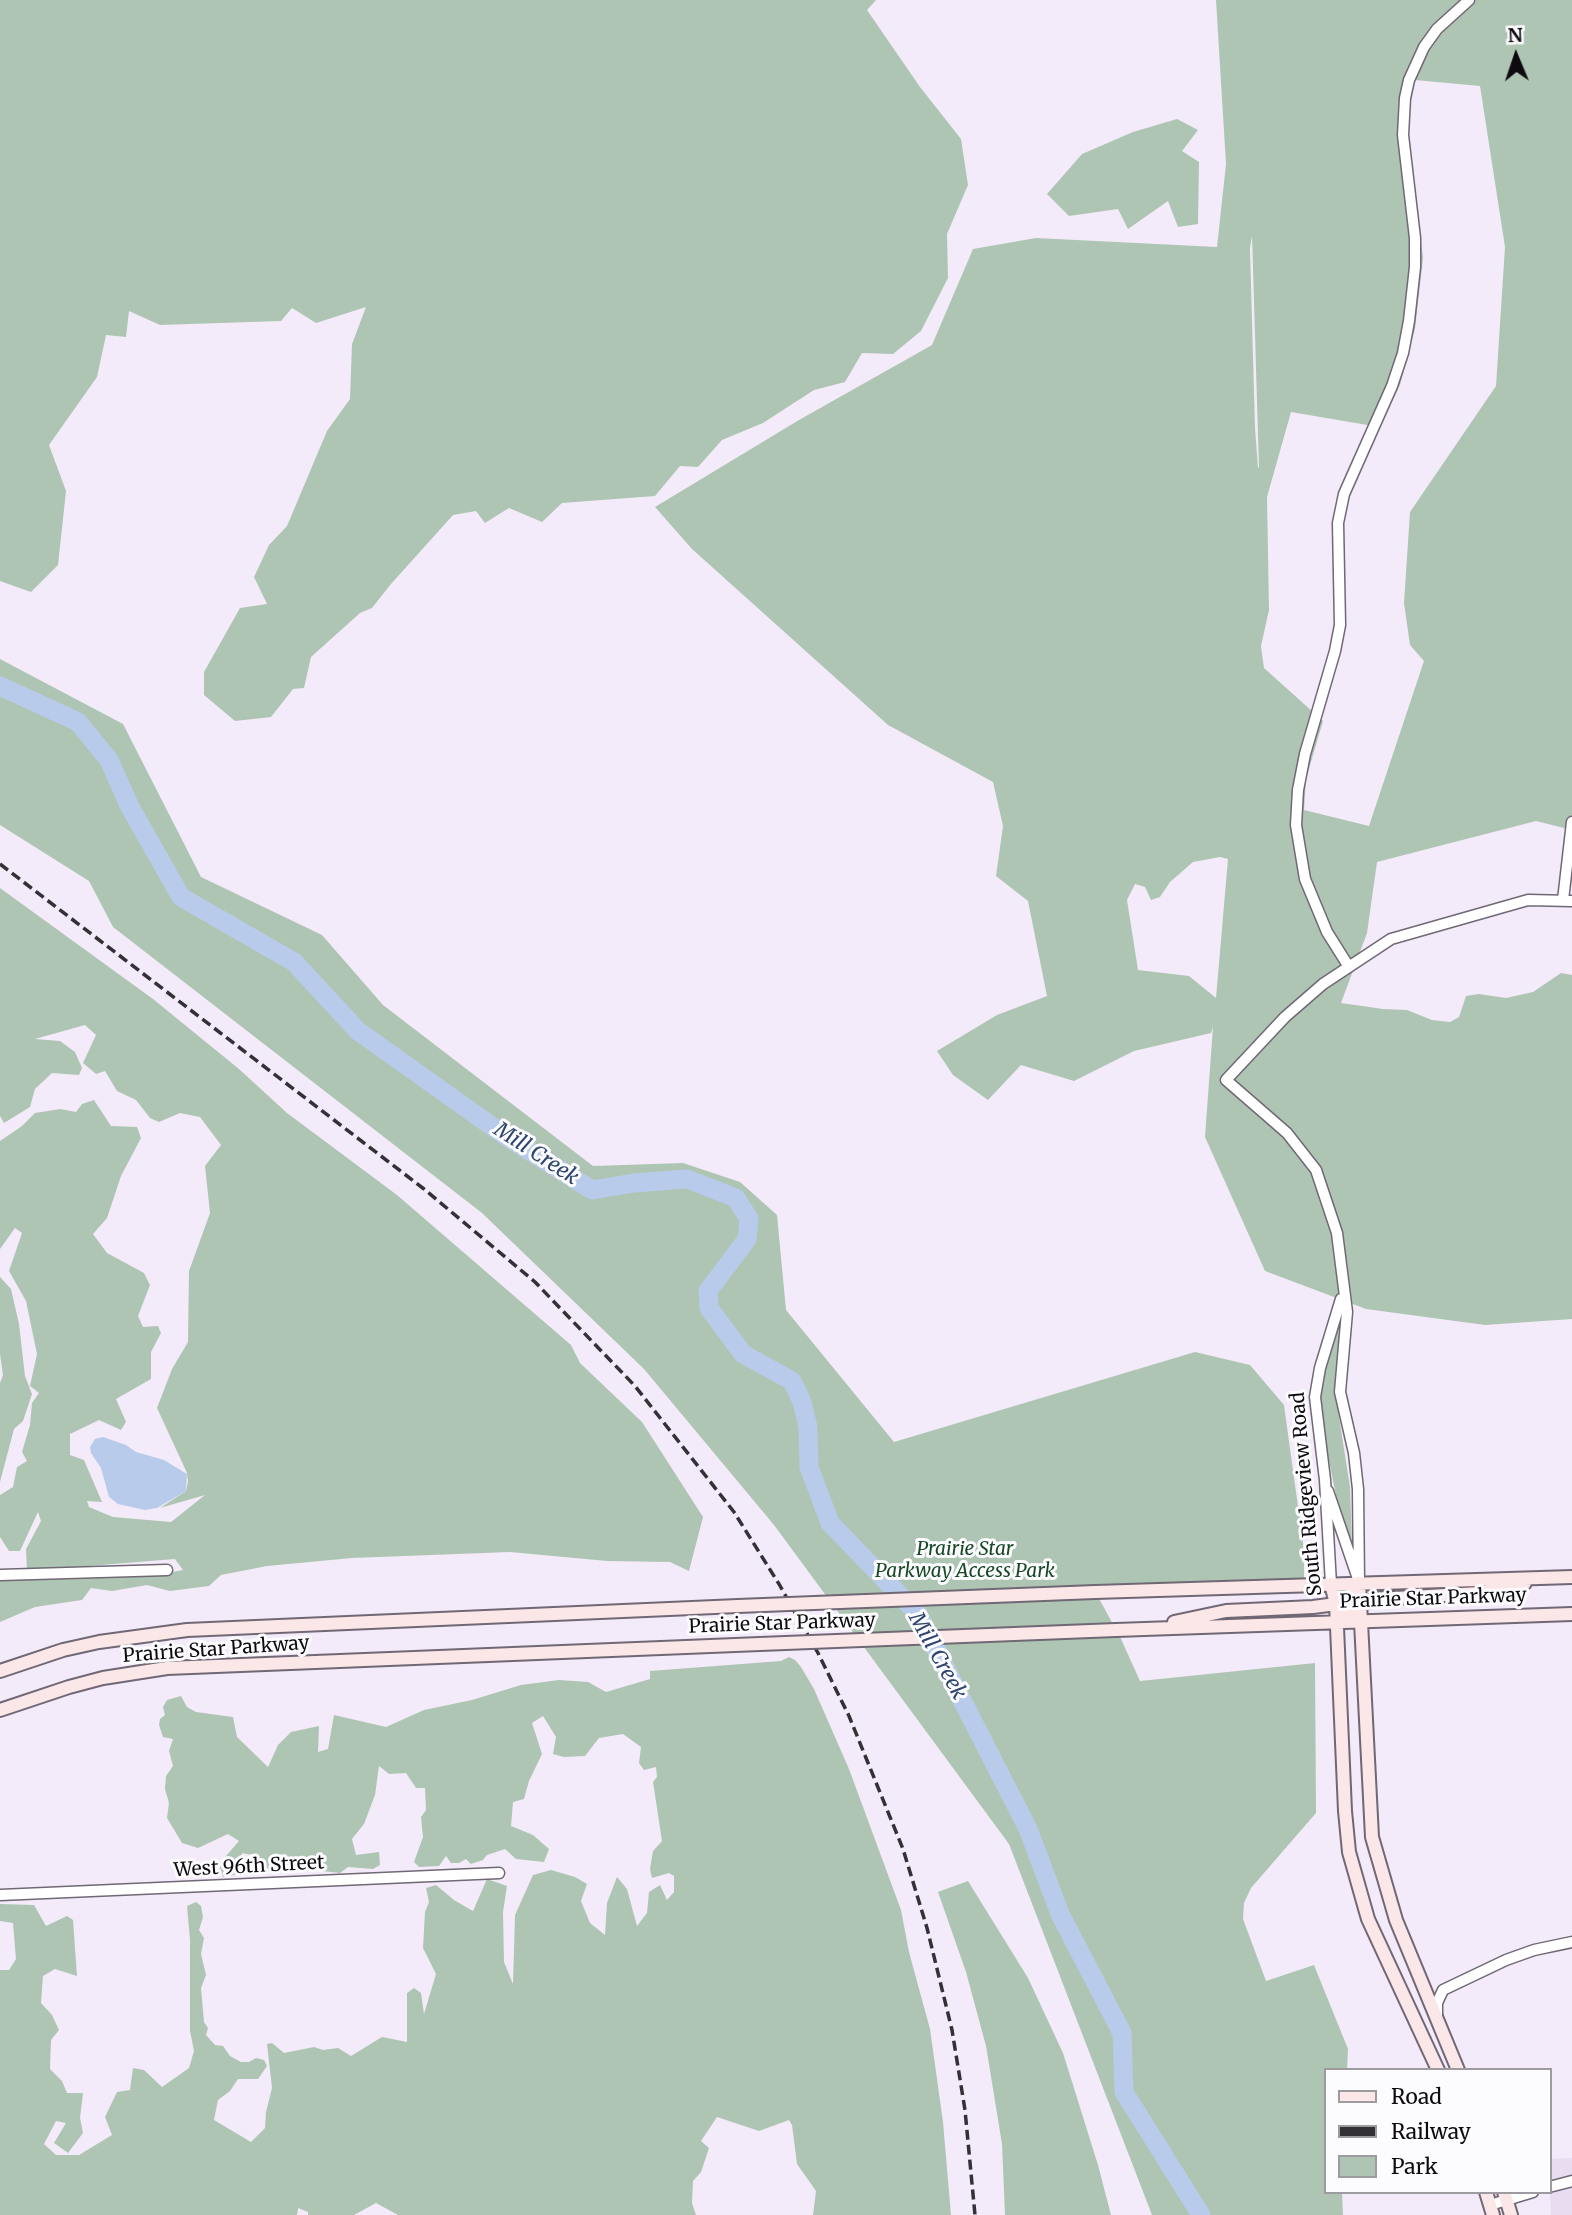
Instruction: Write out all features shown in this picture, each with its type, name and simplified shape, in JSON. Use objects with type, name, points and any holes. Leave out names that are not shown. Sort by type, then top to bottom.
[{"type":"main road","name":"Prairie Star Parkway","points":[[0,1671],[63,1650],[99,1642],[187,1630],[1095,1592],[1572,1577]]},
{"type":"main road","points":[[1336,1621],[1366,1603],[1396,1597],[1479,1593],[1512,1588],[1535,1579]]},
{"type":"main road","points":[[1359,1583],[1366,1603],[1362,1620],[1372,1837],[1396,1920],[1457,2068]]},
{"type":"main road","points":[[1155,1628],[1178,1620],[1226,1611],[1336,1604],[1350,1596],[1359,1583]]},
{"type":"main road","name":"South Ridgeview Road","points":[[1331,1584],[1336,1604],[1349,1852],[1368,1919],[1437,2068]]},
{"type":"main road","points":[[1366,1603],[1396,1619]]},
{"type":"main road","name":"Prairie Star Parkway","points":[[0,1710],[80,1684],[167,1668],[1572,1614]]},
{"type":"main road","points":[[1505,2196],[1511,2215]]},
{"type":"street","points":[[1349,967],[1322,923],[1305,879],[1296,825],[1298,790],[1340,625],[1338,523],[1344,494],[1392,386],[1403,353],[1409,321],[1415,238],[1402,135],[1405,98],[1409,80],[1424,47],[1437,29],[1469,0]]},
{"type":"street","points":[[1359,1583],[1361,1563],[1358,1489],[1354,1452],[1340,1392],[1347,1312],[1337,1233],[1316,1170],[1287,1133],[1226,1080],[1284,1017],[1323,984],[1391,939],[1528,900],[1567,901],[1572,822]]},
{"type":"street","name":"South Ridgeview Road","points":[[1331,1584],[1325,1480],[1315,1397],[1320,1368],[1340,1308],[1344,1285]]},
{"type":"street","points":[[1325,1480],[1359,1583]]},
{"type":"street","points":[[0,1575],[167,1570]]},
{"type":"street","name":"West 96th Street","points":[[0,1895],[499,1874]]},
{"type":"street","points":[[1437,2020],[1437,2003],[1443,1990],[1534,1950],[1572,1942]]},
{"type":"street","points":[[1421,1982],[1443,1990]]},
{"type":"street","points":[[1551,2187],[1572,2181]]},
{"type":"street","points":[[1492,2210],[1505,2196]]},
{"type":"shaded area","points":[[1572,2158],[1572,2215],[1551,2215],[1551,2159]]},
{"type":"green space","points":[[0,0],[876,0],[867,10],[920,87],[961,139],[968,185],[947,234],[948,278],[921,331],[893,354],[862,353],[845,382],[814,390],[763,423],[722,440],[698,467],[680,466],[655,496],[562,503],[542,522],[509,508],[485,523],[476,511],[453,515],[372,608],[360,613],[311,657],[304,688],[293,689],[271,717],[235,721],[204,695],[204,672],[240,608],[267,604],[254,577],[269,545],[287,526],[327,431],[350,399],[352,344],[366,307],[316,323],[292,308],[281,321],[160,325],[129,311],[126,337],[106,335],[97,377],[49,445],[66,491],[58,565],[31,592],[0,581]]},
{"type":"green space","points":[[1216,0],[1572,0],[1572,830],[1536,821],[1377,862],[1367,933],[1341,1003],[1407,1010],[1432,1020],[1450,1022],[1459,1017],[1466,996],[1479,994],[1506,998],[1533,992],[1561,973],[1572,975],[1572,1319],[1485,1325],[1366,1309],[1265,1271],[1205,1137],[1213,1027],[1211,1033],[1134,1051],[1074,1081],[1021,1065],[988,1100],[953,1075],[937,1051],[997,1015],[1047,996],[1028,901],[996,876],[1003,826],[993,782],[888,725],[692,549],[655,507],[799,420],[932,345],[973,249],[1036,238],[1217,247],[1226,164]],"holes":[[[1415,80],[1480,86],[1505,247],[1496,386],[1410,512],[1404,603],[1410,645],[1424,661],[1369,826],[1304,810],[1306,779],[1323,721],[1264,668],[1261,646],[1269,610],[1267,497],[1291,412],[1379,427],[1400,385],[1415,329],[1423,258],[1407,121]],[[1252,236],[1259,467],[1258,468],[1250,248]],[[1220,857],[1228,859],[1216,998],[1189,976],[1138,970],[1127,900],[1135,884],[1145,887],[1151,900],[1160,897],[1170,882],[1193,862]]]},
{"type":"green space","points":[[1177,119],[1198,130],[1182,151],[1199,162],[1198,224],[1178,227],[1168,201],[1128,229],[1118,209],[1069,216],[1047,194],[1082,154],[1133,132]]},
{"type":"green space","name":"Prairie Star Parkway Access Park","points":[[0,659],[123,724],[201,877],[322,935],[383,1005],[593,1166],[683,1163],[740,1182],[777,1215],[786,1310],[894,1442],[1195,1352],[1250,1365],[1284,1405],[1304,1550],[1304,1586],[1096,1593],[1140,1681],[1315,1663],[1316,1813],[1251,1888],[1244,1903],[1243,1919],[1266,1981],[1314,1965],[1348,2049],[1347,2068],[1324,2068],[1324,2194],[1342,2194],[1343,2215],[1152,2215],[1009,1844],[774,1525],[644,1369],[482,1213],[113,927],[89,881],[0,825]]},
{"type":"green space","points":[[0,888],[153,999],[239,1069],[287,1113],[397,1195],[571,1345],[580,1363],[642,1422],[703,1517],[689,1571],[670,1562],[607,1561],[510,1552],[352,1558],[267,1566],[221,1575],[209,1586],[170,1591],[147,1585],[112,1591],[91,1588],[82,1600],[35,1607],[0,1622],[0,1581],[27,1577],[167,1573],[183,1570],[175,1559],[27,1571],[26,1549],[41,1521],[38,1512],[20,1551],[9,1551],[0,1537],[0,1495],[13,1487],[17,1467],[27,1461],[22,1452],[30,1425],[32,1403],[39,1393],[30,1386],[37,1354],[26,1301],[9,1271],[22,1233],[15,1228],[0,1249],[0,1141],[35,1113],[60,1109],[76,1112],[82,1104],[94,1100],[111,1126],[137,1127],[141,1138],[121,1176],[107,1218],[93,1234],[107,1253],[144,1273],[150,1285],[138,1316],[143,1327],[158,1326],[161,1333],[151,1352],[151,1379],[116,1399],[126,1422],[121,1430],[99,1420],[70,1434],[70,1455],[84,1460],[102,1502],[87,1501],[89,1507],[113,1517],[171,1522],[205,1495],[160,1508],[186,1491],[188,1482],[187,1473],[157,1408],[172,1369],[188,1342],[189,1271],[210,1213],[205,1166],[221,1145],[200,1117],[180,1113],[159,1122],[150,1118],[136,1100],[117,1091],[105,1071],[96,1074],[83,1063],[96,1035],[85,1025],[35,1039],[60,1041],[75,1052],[82,1068],[79,1075],[52,1073],[35,1089],[30,1107],[4,1123],[0,1116]]},
{"type":"green space","points":[[0,1277],[11,1289],[19,1324],[25,1376],[32,1394],[23,1421],[14,1429],[0,1482],[0,1383],[3,1375],[0,1354]]},
{"type":"green space","points":[[1339,1318],[1342,1318],[1336,1398],[1350,1487],[1352,1547],[1336,1495],[1319,1405],[1324,1371]]},
{"type":"green space","points":[[789,1657],[801,1667],[814,1689],[849,1769],[901,1910],[909,1952],[930,2029],[943,2122],[951,2215],[813,2215],[816,2191],[797,2164],[789,2120],[759,2131],[717,2117],[701,2141],[709,2148],[701,2172],[693,2181],[692,2203],[696,2215],[398,2215],[376,2203],[354,2215],[308,2215],[308,2212],[298,2208],[297,2215],[0,2215],[0,1970],[9,1970],[16,1959],[13,1923],[0,1921],[0,1904],[34,1905],[46,1926],[67,1916],[73,1920],[77,1976],[55,1969],[43,1976],[41,2003],[52,2015],[59,2030],[51,2040],[50,2069],[62,2081],[67,2093],[83,2093],[80,2118],[83,2133],[68,2153],[54,2143],[66,2123],[56,2121],[44,2144],[56,2155],[79,2155],[112,2135],[105,2117],[117,2092],[130,2090],[133,2068],[144,2070],[162,2087],[189,2068],[194,2051],[190,2031],[190,1940],[187,1906],[196,1902],[201,1906],[203,1917],[199,1930],[204,1938],[201,1954],[206,1975],[201,1988],[204,2022],[208,2028],[206,2035],[215,2045],[223,2046],[230,2056],[241,2062],[256,2058],[264,2060],[267,2066],[258,2079],[238,2079],[230,2091],[218,2100],[214,2120],[251,2142],[265,2128],[272,2088],[267,2044],[272,2043],[284,2053],[314,2047],[323,2050],[338,2048],[351,2056],[382,2037],[407,2042],[407,1993],[414,1988],[421,1993],[424,2014],[436,1974],[423,1948],[425,1912],[429,1902],[426,1888],[436,1885],[473,1911],[487,1879],[507,1886],[503,1912],[504,1962],[513,1984],[515,1915],[533,1875],[551,1870],[575,1877],[587,1884],[581,1901],[590,1923],[605,1935],[607,1903],[617,1877],[627,1889],[637,1926],[647,1913],[649,1892],[660,1885],[667,1900],[674,1892],[674,1876],[669,1873],[652,1878],[650,1869],[653,1851],[662,1841],[653,1782],[657,1777],[656,1767],[644,1770],[639,1763],[641,1747],[623,1734],[599,1738],[585,1756],[564,1757],[553,1754],[556,1737],[543,1716],[532,1723],[542,1754],[524,1799],[513,1802],[511,1826],[533,1835],[549,1849],[544,1862],[516,1859],[505,1849],[471,1864],[466,1859],[451,1863],[446,1856],[439,1866],[419,1867],[414,1862],[423,1837],[421,1817],[426,1810],[425,1788],[416,1788],[406,1773],[389,1774],[379,1766],[375,1795],[364,1824],[352,1839],[356,1855],[379,1852],[380,1865],[373,1869],[348,1867],[340,1873],[305,1869],[266,1872],[252,1870],[252,1855],[242,1853],[239,1874],[223,1877],[219,1864],[239,1841],[228,1834],[198,1848],[182,1843],[167,1818],[169,1803],[165,1789],[166,1776],[173,1766],[169,1751],[173,1739],[163,1737],[159,1725],[160,1719],[165,1715],[163,1707],[167,1700],[181,1696],[187,1707],[196,1712],[233,1717],[237,1737],[268,1767],[278,1745],[291,1732],[319,1726],[318,1752],[328,1749],[334,1715],[386,1727],[424,1710],[472,1700],[521,1685],[559,1680],[588,1682],[606,1692],[650,1679],[650,1671],[781,1661]]},
{"type":"green space","points":[[968,1881],[1028,1978],[1063,2053],[1111,2215],[1005,2215],[1002,2144],[986,2046],[966,1972],[938,1892]]},
{"type":"water","points":[[103,1437],[126,1445],[136,1452],[164,1460],[187,1474],[186,1491],[157,1508],[145,1510],[118,1504],[109,1497],[101,1468],[91,1453],[90,1447],[95,1439]]},
{"type":"waterway","name":"Mill Creek","points":[[0,686],[78,722],[109,760],[130,807],[181,897],[294,962],[358,1031],[507,1137],[592,1190],[634,1183],[687,1179],[736,1198],[749,1219],[747,1239],[708,1291],[709,1308],[743,1354],[792,1381],[802,1402],[808,1427],[809,1467],[830,1523],[918,1614],[1028,1829],[1060,1914],[1122,2033],[1124,2092],[1201,2215]]},
{"type":"railway","points":[[0,864],[424,1189],[535,1282],[635,1386],[734,1512],[818,1653],[849,1716],[903,1849],[927,1928],[952,2030],[965,2110],[975,2215]]}]
